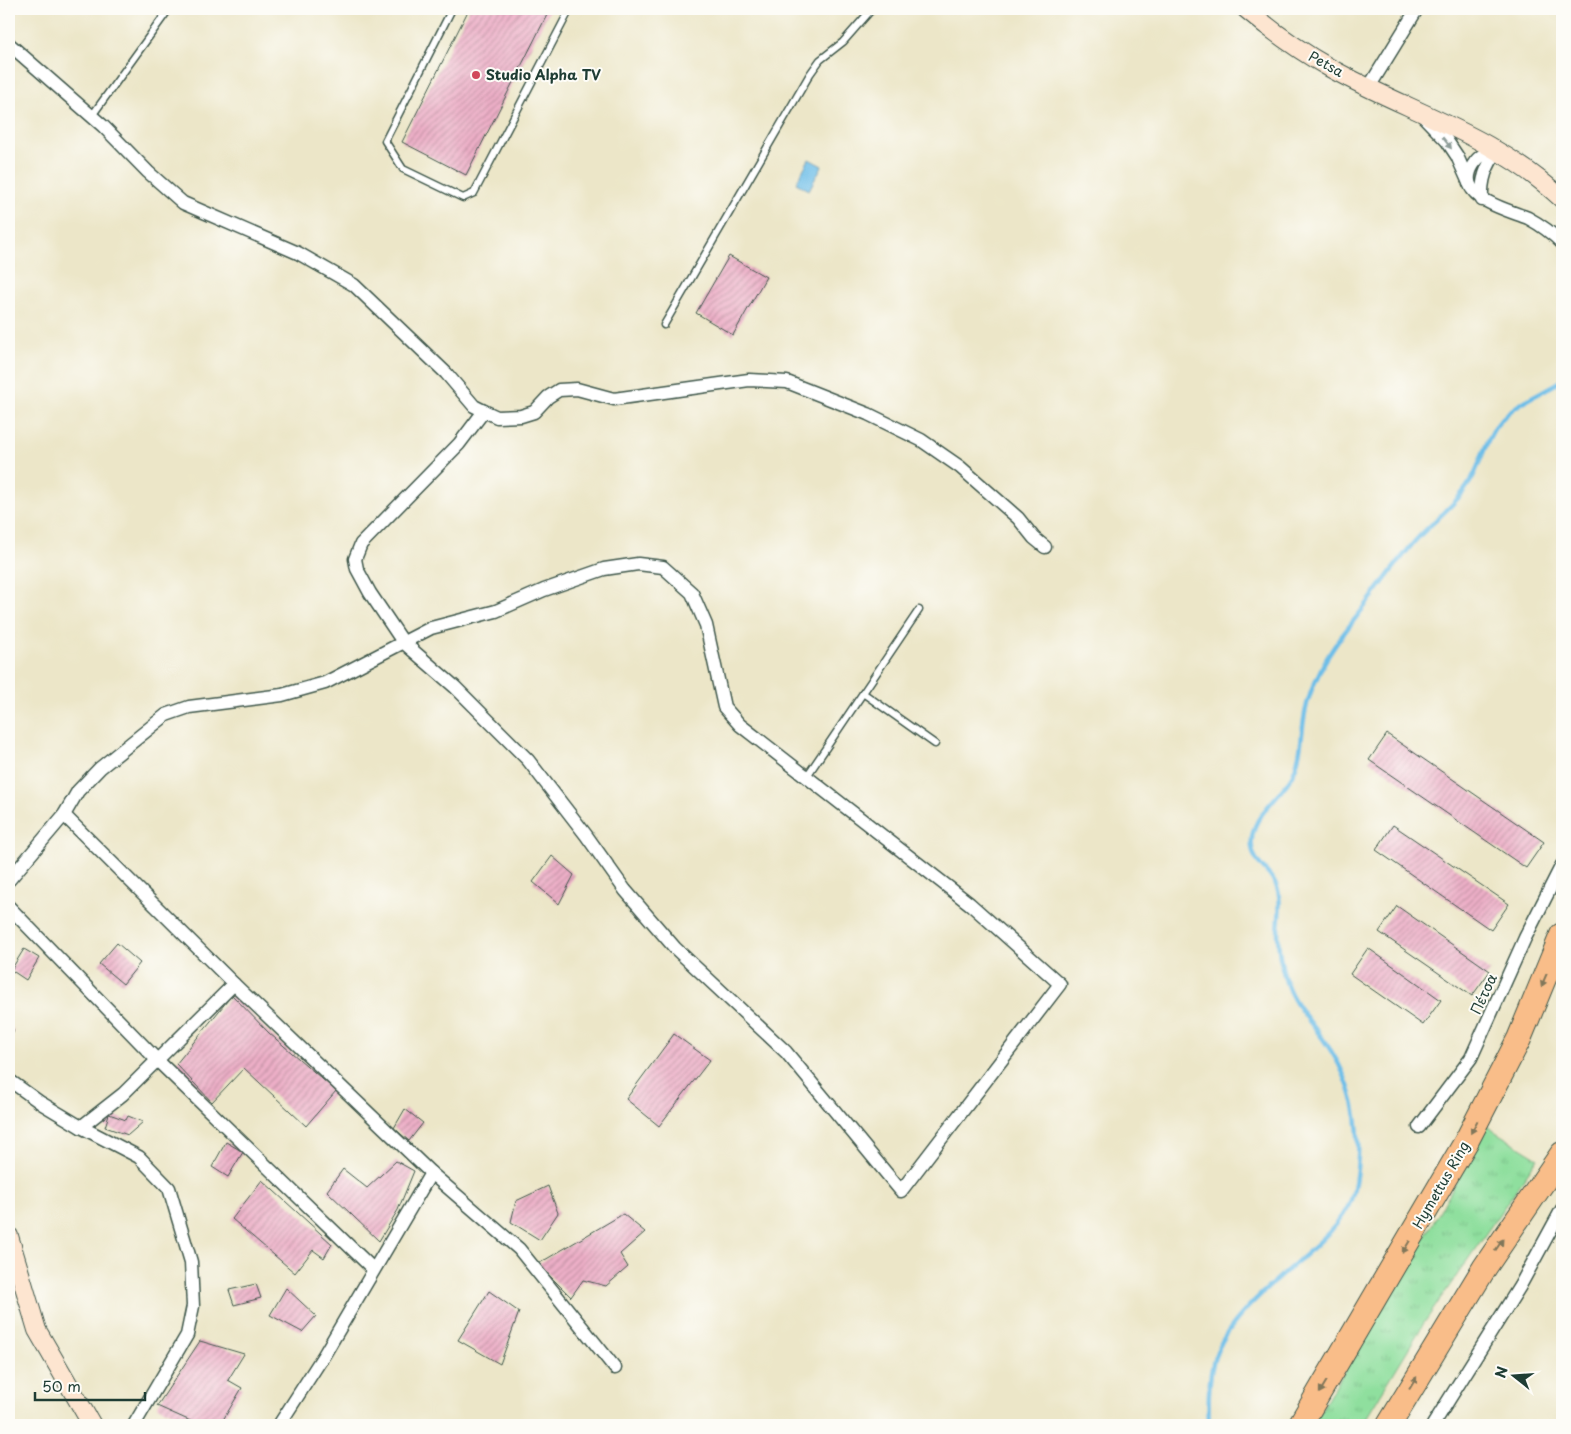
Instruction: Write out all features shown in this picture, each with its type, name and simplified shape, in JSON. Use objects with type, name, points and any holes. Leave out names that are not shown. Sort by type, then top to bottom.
[{"type":"highway","name":"Hymettus Ring","points":[[1300,1425],[1479,1119],[1519,1039],[1562,935]]},
{"type":"highway","points":[[1388,1425],[1485,1267],[1562,1154]]},
{"type":"main road","name":"Petsa","points":[[1246,9],[1296,47],[1331,68],[1414,107],[1498,150],[1520,164],[1562,199]]},
{"type":"main road","points":[[10,1243],[37,1330],[92,1425]]},
{"type":"street","points":[[1369,87],[1417,9]]},
{"type":"street","points":[[9,44],[183,202],[298,253],[354,285],[446,373],[474,406],[484,411],[497,417],[522,416],[534,412],[548,397],[559,390],[577,389],[614,399],[749,380],[768,379],[787,382],[868,414],[921,440],[960,467],[1018,518],[1034,538],[1045,547]]},
{"type":"street","name":"Petsa","points":[[1414,107],[1447,141],[1478,195]]},
{"type":"street","points":[[1498,150],[1484,173],[1478,195],[1548,229],[1562,243]]},
{"type":"street","points":[[9,880],[64,814],[78,791],[100,768],[166,715],[188,707],[282,694],[325,683],[373,660],[403,642],[431,628],[496,611],[544,590],[604,568],[638,564],[663,567],[692,593],[706,625],[724,707],[740,725],[970,904],[1060,984],[902,1191],[786,1052],[675,948],[625,890],[586,835],[528,760],[455,687],[403,642],[357,570],[355,559],[357,552],[369,535],[460,444],[484,411]]},
{"type":"street","points":[[64,814],[234,984],[430,1172],[519,1249],[615,1368]]},
{"type":"street","name":"Πέτσα","points":[[1418,1127],[1471,1058],[1525,938],[1562,865]]},
{"type":"street","points":[[9,907],[158,1061],[373,1269]]},
{"type":"street","points":[[82,1127],[123,1094],[234,984]]},
{"type":"street","points":[[9,1080],[41,1103],[139,1157],[168,1188],[191,1262],[193,1306],[186,1334],[134,1425]]},
{"type":"street","points":[[279,1425],[324,1355],[430,1172]]},
{"type":"street","points":[[1433,1425],[1520,1286],[1562,1209]]},
{"type":"lane","points":[[91,117],[169,9]]},
{"type":"lane","points":[[452,9],[384,141],[403,169],[463,198],[474,192],[570,9]]},
{"type":"lane","points":[[664,325],[810,74],[820,60],[843,42],[872,9]]},
{"type":"lane","points":[[807,776],[919,610]]},
{"type":"lane","points":[[863,693],[935,744]]},
{"type":"green space","points":[[1486,1126],[1538,1158],[1424,1323],[1362,1425],[1312,1425],[1439,1213]]},
{"type":"water","points":[[809,159],[822,166],[809,190],[796,183]]},
{"type":"building","name":"Studio Alpha TV","points":[[469,9],[550,9],[466,175],[402,142]]},
{"type":"building","points":[[729,256],[766,277],[733,335],[696,313]]},
{"type":"building","points":[[1387,734],[1544,842],[1526,868],[1369,760]]},
{"type":"building","points":[[1393,825],[1509,904],[1491,930],[1376,850]]},
{"type":"building","points":[[552,856],[574,875],[559,904],[533,882]]},
{"type":"building","points":[[1397,906],[1490,971],[1472,996],[1379,932]]},
{"type":"building","points":[[117,943],[140,963],[123,984],[99,964]]},
{"type":"building","points":[[1368,948],[1441,1000],[1423,1025],[1350,974]]},
{"type":"building","points":[[24,949],[39,958],[26,980],[11,970]]},
{"type":"building","points":[[232,995],[269,1033],[336,1091],[306,1126],[244,1068],[212,1102],[176,1064]]},
{"type":"building","points":[[9,1027],[14,1030],[9,1039]]},
{"type":"building","points":[[674,1034],[710,1060],[659,1126],[626,1099]]},
{"type":"building","points":[[405,1109],[423,1123],[409,1141],[394,1128]]},
{"type":"building","points":[[109,1114],[126,1120],[128,1116],[143,1122],[128,1135],[105,1127]]},
{"type":"building","points":[[226,1142],[243,1152],[228,1177],[212,1167]]},
{"type":"building","points":[[396,1161],[414,1171],[398,1210],[379,1241],[327,1191],[343,1169],[367,1188]]},
{"type":"building","points":[[262,1180],[332,1244],[324,1258],[313,1250],[295,1273],[232,1219]]},
{"type":"building","points":[[548,1186],[558,1213],[540,1240],[511,1222],[516,1201]]},
{"type":"building","points":[[623,1214],[645,1232],[620,1254],[628,1267],[606,1286],[583,1280],[571,1297],[538,1264]]},
{"type":"building","points":[[256,1284],[261,1298],[234,1305],[229,1290]]},
{"type":"building","points":[[286,1288],[316,1316],[302,1332],[270,1315]]},
{"type":"building","points":[[489,1291],[519,1312],[500,1364],[458,1340]]},
{"type":"building","points":[[200,1341],[244,1354],[228,1380],[242,1388],[220,1425],[193,1425],[195,1423],[157,1406]]},
{"type":"waterway","points":[[1209,1425],[1210,1379],[1219,1347],[1241,1315],[1255,1300],[1320,1241],[1343,1216],[1351,1201],[1357,1172],[1358,1132],[1351,1093],[1335,1057],[1297,1005],[1286,982],[1279,946],[1279,895],[1273,879],[1260,865],[1254,854],[1252,837],[1255,826],[1266,808],[1288,783],[1293,774],[1298,759],[1305,713],[1310,695],[1322,667],[1338,641],[1415,541],[1451,506],[1470,482],[1491,435],[1506,414],[1521,403],[1562,380]]},
{"type":"place","name":"Studio Alpha TV","points":[[476,75]]}]
